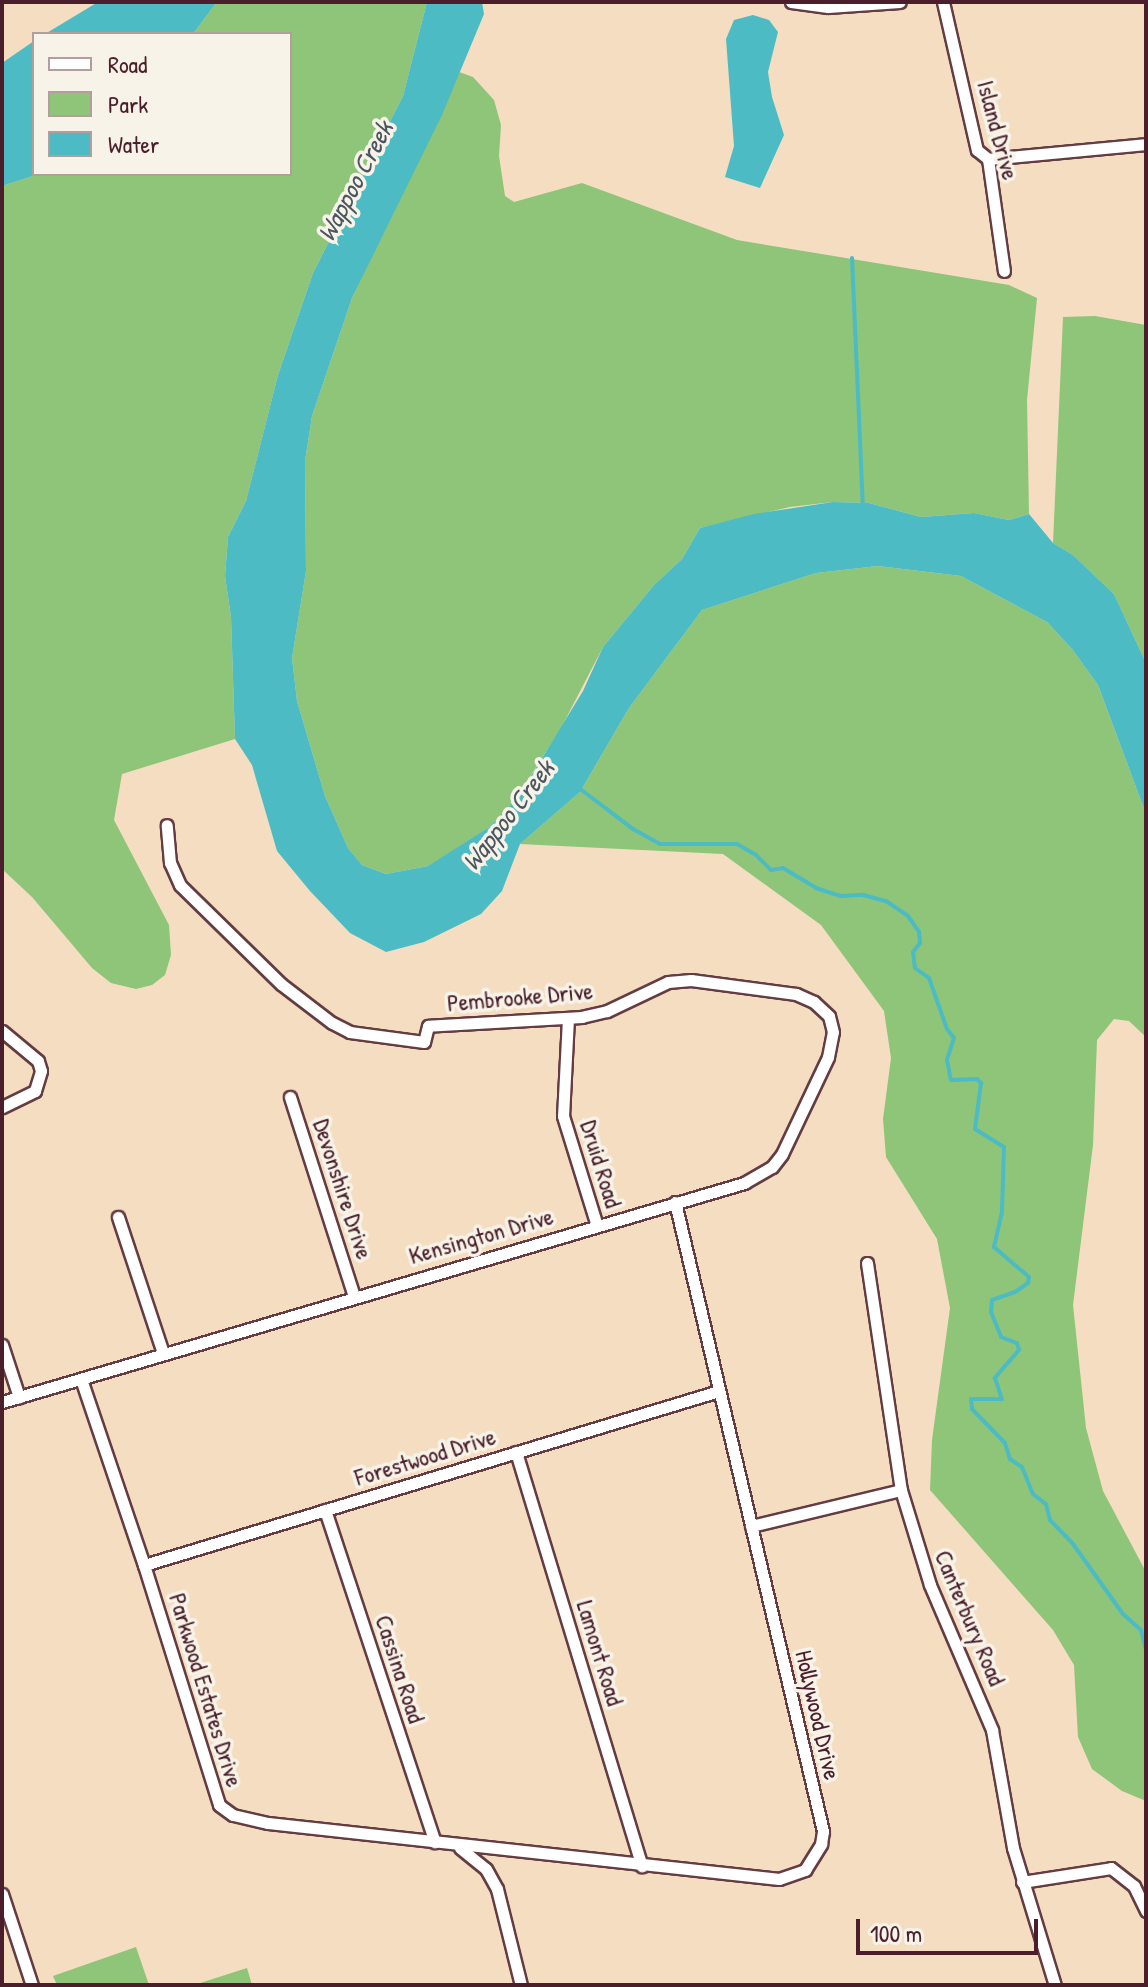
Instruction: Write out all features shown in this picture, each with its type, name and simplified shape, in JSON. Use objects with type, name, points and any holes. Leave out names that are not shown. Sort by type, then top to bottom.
[{"type":"street","points":[[791,2],[828,7],[900,2]]},
{"type":"street","name":"Island Drive","points":[[943,2],[977,150],[988,159],[1004,271]]},
{"type":"street","points":[[988,159],[1146,144]]},
{"type":"street","name":"Pembrooke Drive","points":[[167,825],[170,863],[180,885],[281,984],[341,1027],[380,1038],[424,1042],[428,1026],[568,1018],[607,1011],[668,982],[691,980],[796,994]]},
{"type":"street","name":"Kensington Drive","points":[[2,1402],[744,1183],[772,1167],[782,1154],[828,1057],[833,1032],[829,1016],[814,1002],[796,994]]},
{"type":"street","name":"Druid Road","points":[[568,1018],[563,1116],[597,1226]]},
{"type":"street","points":[[2,1031],[38,1061],[41,1071],[35,1091],[2,1107]]},
{"type":"street","name":"Devonshire Drive","points":[[290,1097],[354,1296]]},
{"type":"street","name":"Hollywood Drive","points":[[435,1842],[779,1879],[805,1870],[821,1844],[823,1831],[675,1202]]},
{"type":"street","points":[[118,1217],[163,1353]]},
{"type":"street","name":"Canterbury Road","points":[[867,1263],[901,1490],[930,1585],[992,1730],[1022,1882],[1051,1963],[1055,1985]]},
{"type":"street","points":[[2,1345],[19,1397]]},
{"type":"street","name":"Parkwood Estates Drive","points":[[81,1379],[144,1565],[219,1805],[233,1815],[268,1823],[435,1842]]},
{"type":"street","name":"Forestwood Drive","points":[[144,1565],[719,1391]]},
{"type":"street","name":"Lamont Road","points":[[516,1452],[642,1866]]},
{"type":"street","points":[[751,1526],[901,1490]]},
{"type":"street","name":"Cassina Road","points":[[325,1510],[435,1842]]},
{"type":"street","points":[[455,1845],[480,1863],[497,1889],[521,1985]]},
{"type":"street","points":[[1022,1882],[1111,1868],[1134,1886],[1146,1911]]},
{"type":"street","points":[[2,1894],[32,1985]]},
{"type":"green space","points":[[217,2],[427,2],[403,96],[313,273],[278,375],[246,501],[228,537],[225,576],[231,617],[235,739],[122,774],[114,820],[169,925],[171,955],[165,975],[152,985],[136,989],[111,983],[92,968],[32,897],[2,869],[2,186],[33,176],[292,176],[292,32],[194,32]]},
{"type":"green space","points":[[459,72],[473,77],[494,100],[501,125],[499,156],[505,196],[514,202],[582,183],[737,240],[1009,285],[1037,298],[1027,400],[1029,514],[1009,520],[974,513],[921,517],[869,503],[833,502],[790,507],[700,528],[682,559],[654,585],[603,647],[561,728],[515,800],[488,828],[458,850],[428,866],[386,874],[362,865],[348,848],[325,796],[297,701],[292,658],[306,571],[305,461],[312,416],[352,298]]},
{"type":"green space","points":[[1095,316],[1146,325],[1146,663],[1114,594],[1073,555],[1053,543],[1063,317]]},
{"type":"green space","points":[[878,566],[961,576],[1047,622],[1072,649],[1098,685],[1146,814],[1146,1037],[1129,1021],[1114,1019],[1097,1040],[1093,1145],[1073,1305],[1086,1428],[1103,1491],[1146,1572],[1146,1801],[1122,1791],[1092,1769],[1078,1737],[1074,1665],[1053,1630],[930,1490],[932,1440],[950,1308],[937,1239],[886,1157],[883,1119],[891,1058],[884,1011],[821,925],[723,854],[520,844],[580,792],[629,708],[702,610],[816,573]]},
{"type":"green space","points":[[136,1947],[149,1985],[57,1985],[53,1976]]},
{"type":"green space","points":[[247,1968],[252,1985],[194,1985]]},
{"type":"water","points":[[98,2],[217,2],[194,32],[48,32]]},
{"type":"water","name":"Wappoo Creek","points":[[427,2],[482,2],[484,14],[442,115],[352,298],[312,416],[305,461],[306,571],[292,658],[297,701],[325,796],[348,848],[362,865],[386,874],[428,866],[488,828],[515,800],[536,768],[583,691],[603,647],[654,585],[682,559],[700,528],[754,514],[833,502],[869,503],[921,517],[974,513],[1009,520],[1029,514],[1053,543],[1073,555],[1114,594],[1146,663],[1146,814],[1098,685],[1072,649],[1047,622],[961,576],[878,566],[816,573],[702,610],[629,708],[580,792],[520,844],[502,891],[481,914],[424,942],[386,952],[350,933],[310,891],[277,851],[252,765],[235,739],[231,617],[225,576],[228,537],[246,501],[278,375],[313,273],[403,96]]},
{"type":"water","points":[[753,15],[769,20],[778,32],[768,72],[784,135],[760,188],[725,177],[734,146],[726,39],[734,20]]},
{"type":"water","points":[[32,42],[33,176],[2,186],[2,63]]},
{"type":"waterway","points":[[852,258],[863,507]]},
{"type":"waterway","points":[[579,788],[633,829],[660,844],[737,844],[756,855],[771,870],[783,868],[816,888],[841,896],[863,895],[886,901],[908,916],[919,932],[920,943],[913,952],[915,968],[929,978],[947,1029],[954,1038],[947,1060],[951,1080],[977,1079],[981,1083],[975,1129],[1004,1147],[1002,1212],[994,1247],[1029,1277],[1028,1283],[1015,1292],[992,1300],[991,1312],[1001,1337],[1017,1343],[1019,1350],[995,1378],[1002,1399],[971,1399],[972,1409],[1005,1443],[1010,1459],[1022,1467],[1033,1494],[1046,1504],[1050,1520],[1073,1544],[1123,1614],[1141,1630],[1146,1650]]}]
